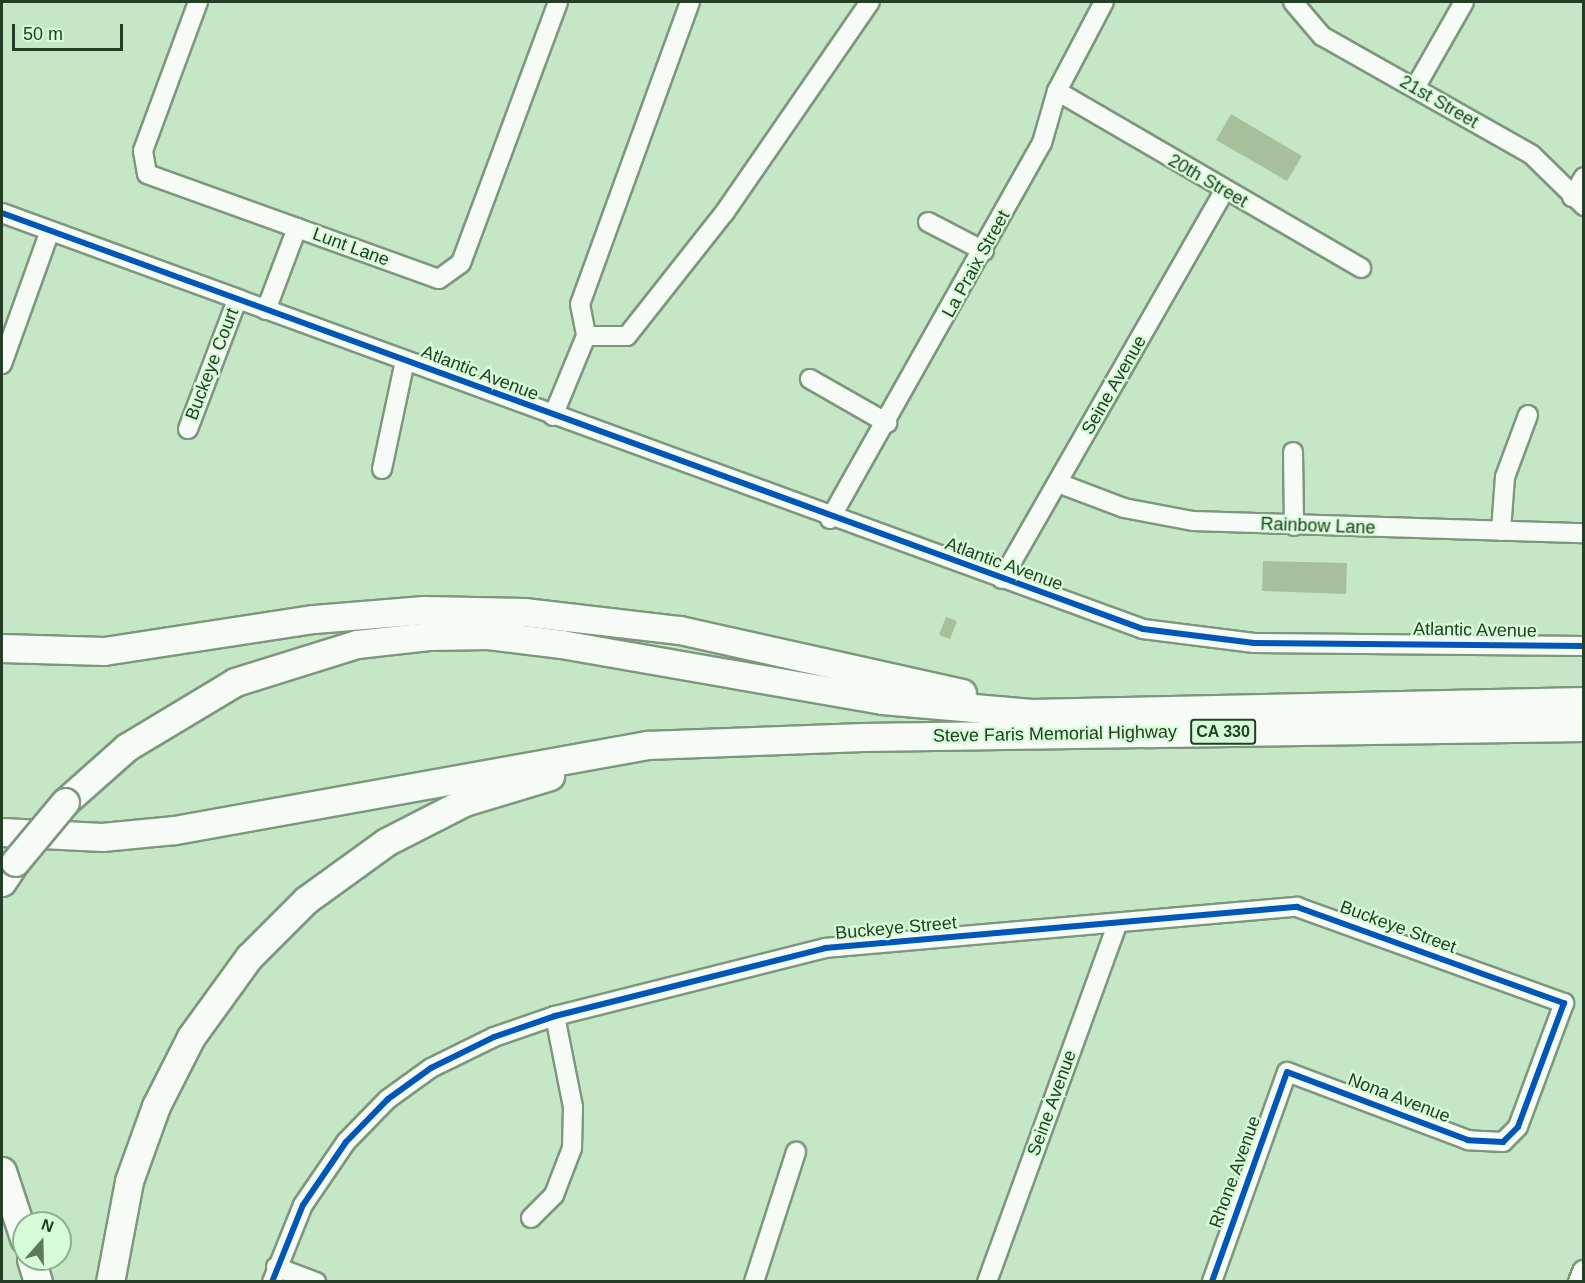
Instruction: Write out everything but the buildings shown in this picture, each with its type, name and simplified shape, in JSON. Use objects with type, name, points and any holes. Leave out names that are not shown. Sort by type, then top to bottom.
[{"type":"highway","points":[[2,648],[104,651],[314,619],[424,610],[524,612],[680,630],[946,690],[1032,703],[1317,705]]},
{"type":"highway","points":[[8,872],[65,801],[135,742],[235,682],[357,644],[429,636],[488,635],[561,644],[820,690],[987,710],[1584,701]]},
{"type":"highway","name":"Steve Faris Memorial Highway","points":[[743,741],[1584,727]]},
{"type":"highway","points":[[2,832],[102,837],[175,830],[550,759],[647,745],[743,741]]},
{"type":"highway","points":[[110,1281],[135,1161],[178,1059],[235,974],[306,900],[386,842],[492,792],[553,775],[743,741]]},
{"type":"highway","points":[[2,1171],[15,1211]]},
{"type":"main road","points":[[1580,1281],[1584,1272]]},
{"type":"street","name":"Lunt Lane","points":[[198,2],[143,151],[147,174],[439,279],[461,263],[558,2]]},
{"type":"street","points":[[553,417],[586,336],[580,304],[690,2]]},
{"type":"street","points":[[586,336],[627,336],[725,212],[870,2]]},
{"type":"street","name":"La Praix Street","points":[[830,519],[984,251],[1042,143],[1057,90],[1104,2]]},
{"type":"street","name":"21st Street","points":[[1293,2],[1322,36],[1532,156],[1578,202]]},
{"type":"street","points":[[1415,88],[1464,2]]},
{"type":"street","name":"20th Street","points":[[1057,90],[1224,191],[1361,268]]},
{"type":"street","points":[[1578,202],[1584,177]]},
{"type":"street","name":"Seine Avenue","points":[[1002,579],[1224,191]]},
{"type":"street","name":"Atlantic Avenue","points":[[2,213],[830,519],[1143,629],[1217,641],[1584,646]]},
{"type":"street","points":[[928,222],[984,251]]},
{"type":"street","points":[[266,310],[297,228]]},
{"type":"street","points":[[2,364],[50,231]]},
{"type":"street","name":"Buckeye Court","points":[[188,429],[237,300]]},
{"type":"street","points":[[382,469],[405,361]]},
{"type":"street","points":[[810,379],[887,423]]},
{"type":"street","points":[[1501,531],[1505,477],[1528,415]]},
{"type":"street","points":[[1293,452],[1294,526]]},
{"type":"street","name":"Rainbow Lane","points":[[1058,483],[1124,508],[1193,521],[1294,526],[1584,533]]},
{"type":"street","name":"Buckeye Street","points":[[274,1274],[303,1205],[331,1162],[388,1099],[461,1052],[555,1016],[825,948],[1117,925],[1297,906],[1564,1002],[1518,1127],[1503,1142]]},
{"type":"street","name":"Seine Avenue","points":[[987,1281],[1117,925]]},
{"type":"street","points":[[531,1218],[554,1195],[572,1148],[573,1107],[555,1016]]},
{"type":"street","name":"Nona Avenue","points":[[1287,1072],[1467,1140],[1503,1142]]},
{"type":"street","name":"Rhone Avenue","points":[[1212,1281],[1287,1072]]},
{"type":"street","points":[[754,1281],[796,1152]]},
{"type":"street","points":[[274,1274],[316,1281]]},
{"type":"cycle path","points":[[2,213],[1143,629],[1254,643],[1584,646]]},
{"type":"cycle path","points":[[272,1282],[303,1205],[346,1142],[388,1099],[431,1068],[494,1037],[555,1016],[825,948],[1297,907],[1564,1003],[1518,1127],[1503,1142],[1468,1140],[1287,1072],[1212,1282]]}]
